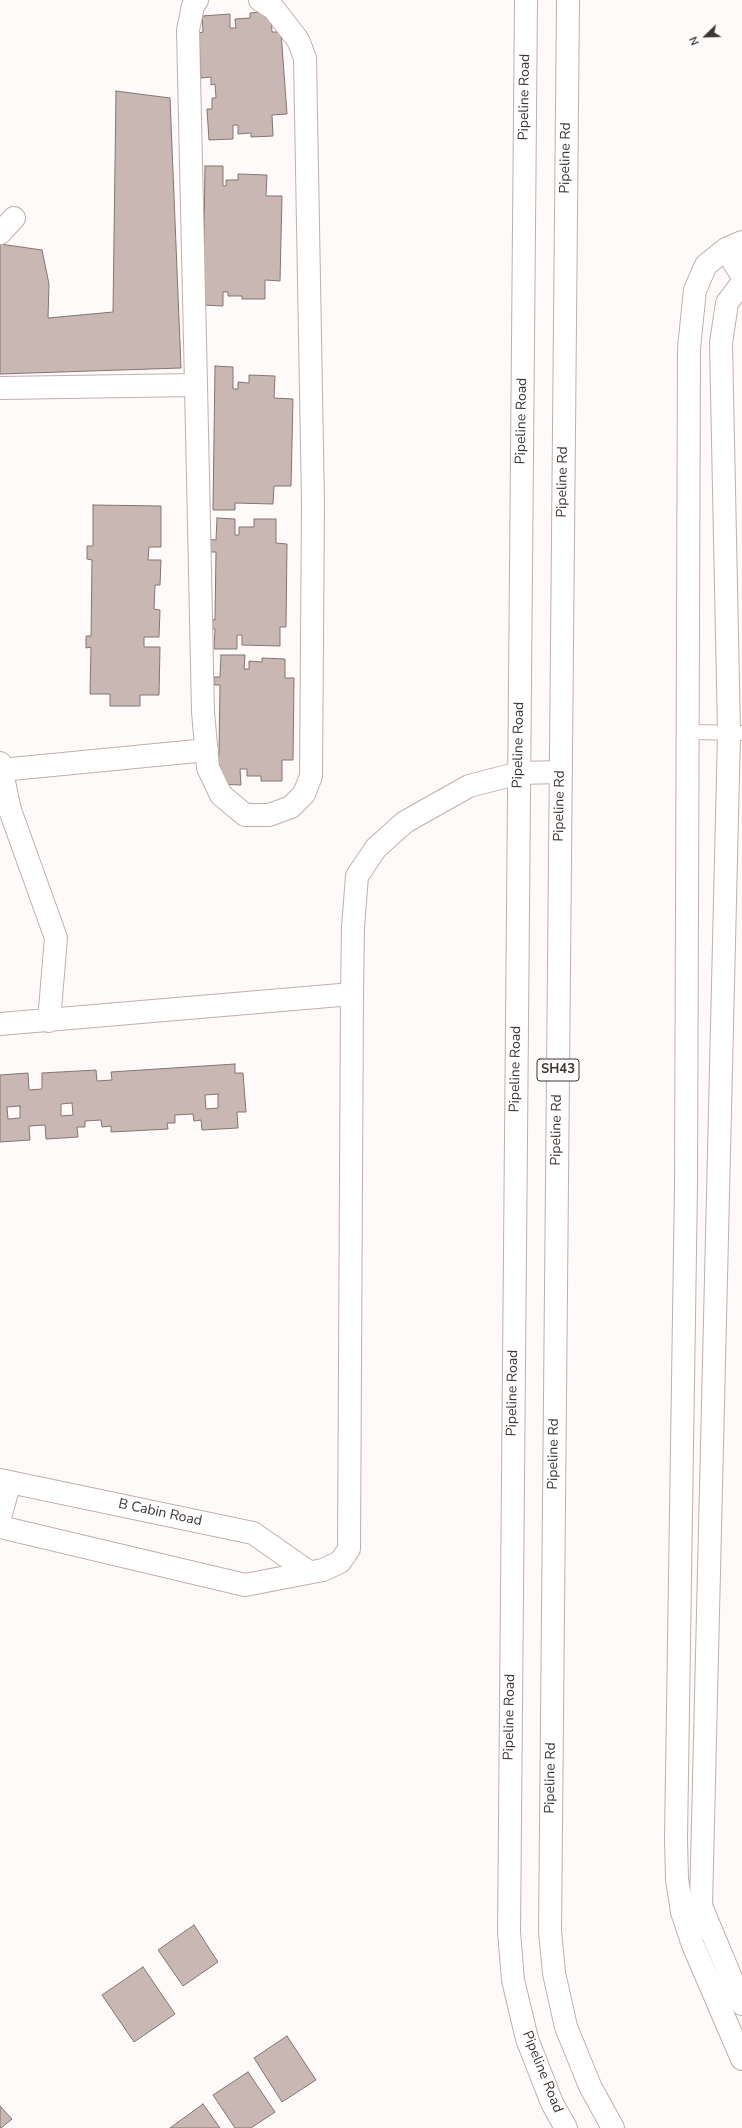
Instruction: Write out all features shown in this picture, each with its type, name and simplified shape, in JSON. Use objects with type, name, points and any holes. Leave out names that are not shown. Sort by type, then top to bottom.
[{"type":"street","points":[[197,0],[193,6],[188,30],[203,712],[208,768],[221,795],[245,815],[269,815],[291,807],[304,794],[311,776],[312,504],[305,58],[298,40],[274,9],[260,0]]},
{"type":"street","name":"Pipeline Road","points":[[526,0],[509,1932],[513,1980],[527,2039],[552,2103],[566,2128]]},
{"type":"street","name":"Pipeline Rd","points":[[568,0],[550,1931],[554,1973],[566,2027],[590,2086],[613,2128]]},
{"type":"street","points":[[742,276],[734,245],[706,265],[695,290],[689,348],[689,732],[686,1185],[676,1839],[677,1879],[682,1912],[693,1945],[742,2059]]},
{"type":"street","points":[[742,283],[728,303],[721,343],[724,472],[735,733],[701,1906],[742,2004]]},
{"type":"street","points":[[0,388],[196,385]]},
{"type":"street","points":[[689,472],[724,472]]},
{"type":"street","points":[[49,1021],[56,938],[10,810],[1,767],[207,750]]},
{"type":"street","points":[[0,1527],[245,1585],[324,1570],[340,1562],[349,1549],[352,994],[353,927],[357,876],[376,848],[405,822],[469,786],[519,773],[560,772]]},
{"type":"street","points":[[0,1024],[49,1021],[300,997],[352,994]]},
{"type":"street","points":[[0,1517],[5,1481]]},
{"type":"street","name":"B Cabin Road","points":[[5,1481],[253,1533],[309,1572]]},
{"type":"lane","points":[[689,732],[735,733]]},
{"type":"building","points":[[271,11],[272,32],[281,32],[287,114],[272,115],[273,136],[251,137],[251,133],[238,134],[238,125],[233,125],[233,139],[209,140],[207,109],[212,109],[212,98],[216,98],[215,84],[211,85],[211,77],[201,78],[199,33],[203,32],[202,16],[230,14],[230,28],[236,28],[235,19],[250,18],[250,13]]},
{"type":"building","points":[[116,91],[170,98],[181,368],[0,374],[0,244],[42,250],[49,284],[48,318],[113,312]]},
{"type":"building","points":[[205,166],[223,166],[223,186],[226,186],[226,180],[238,180],[238,174],[267,175],[266,196],[282,196],[280,281],[265,280],[265,299],[242,299],[242,296],[228,296],[228,292],[223,292],[223,306],[203,305]]},
{"type":"building","points":[[215,366],[233,367],[233,389],[238,389],[238,382],[249,383],[249,375],[275,376],[274,398],[293,399],[291,486],[274,486],[273,504],[235,503],[235,510],[213,510]]},
{"type":"building","points":[[93,505],[161,506],[161,547],[149,547],[148,560],[161,560],[160,585],[155,585],[154,609],[160,610],[159,637],[144,637],[144,647],[160,647],[159,695],[140,695],[140,706],[110,706],[110,694],[90,694],[91,647],[86,648],[86,636],[91,636],[92,560],[87,559],[87,546],[93,546]]},
{"type":"building","points":[[217,518],[235,519],[235,535],[239,535],[239,527],[254,527],[254,519],[276,519],[276,543],[287,544],[286,627],[280,627],[280,646],[242,645],[242,635],[237,635],[237,649],[214,649],[215,629],[209,628],[209,619],[215,620],[216,552],[206,552],[206,539],[216,540]]},
{"type":"building","points":[[221,655],[245,655],[244,669],[249,669],[249,661],[262,662],[262,658],[285,659],[285,678],[294,678],[293,760],[282,760],[282,781],[261,781],[261,776],[247,776],[247,769],[240,769],[241,785],[219,784],[219,763],[214,763],[214,755],[219,755],[220,685],[214,685],[214,677],[220,677]]},
{"type":"building","points":[[235,1064],[235,1073],[243,1073],[246,1112],[237,1112],[238,1128],[202,1130],[201,1120],[194,1121],[193,1114],[175,1115],[175,1123],[167,1123],[168,1129],[111,1132],[111,1126],[102,1127],[101,1120],[85,1121],[85,1127],[77,1127],[78,1137],[46,1139],[45,1125],[29,1126],[30,1140],[0,1142],[0,1075],[28,1073],[29,1090],[42,1089],[42,1073],[96,1070],[97,1081],[112,1080],[111,1072]],"holes":[[[218,1094],[218,1108],[206,1109],[205,1095]],[[72,1103],[73,1115],[61,1116],[61,1104]],[[20,1106],[20,1118],[8,1119],[7,1107]]]},
{"type":"building","points":[[194,1925],[218,1962],[183,1986],[158,1950]]},
{"type":"building","points":[[143,1967],[175,2014],[134,2042],[102,1995]]},
{"type":"building","points":[[287,2036],[316,2080],[282,2102],[254,2058]]},
{"type":"building","points":[[248,2072],[275,2112],[251,2128],[235,2128],[213,2095]]},
{"type":"building","points":[[203,2104],[220,2128],[170,2128]]},
{"type":"building","points":[[0,2106],[12,2119],[1,2128],[0,2128]]}]
